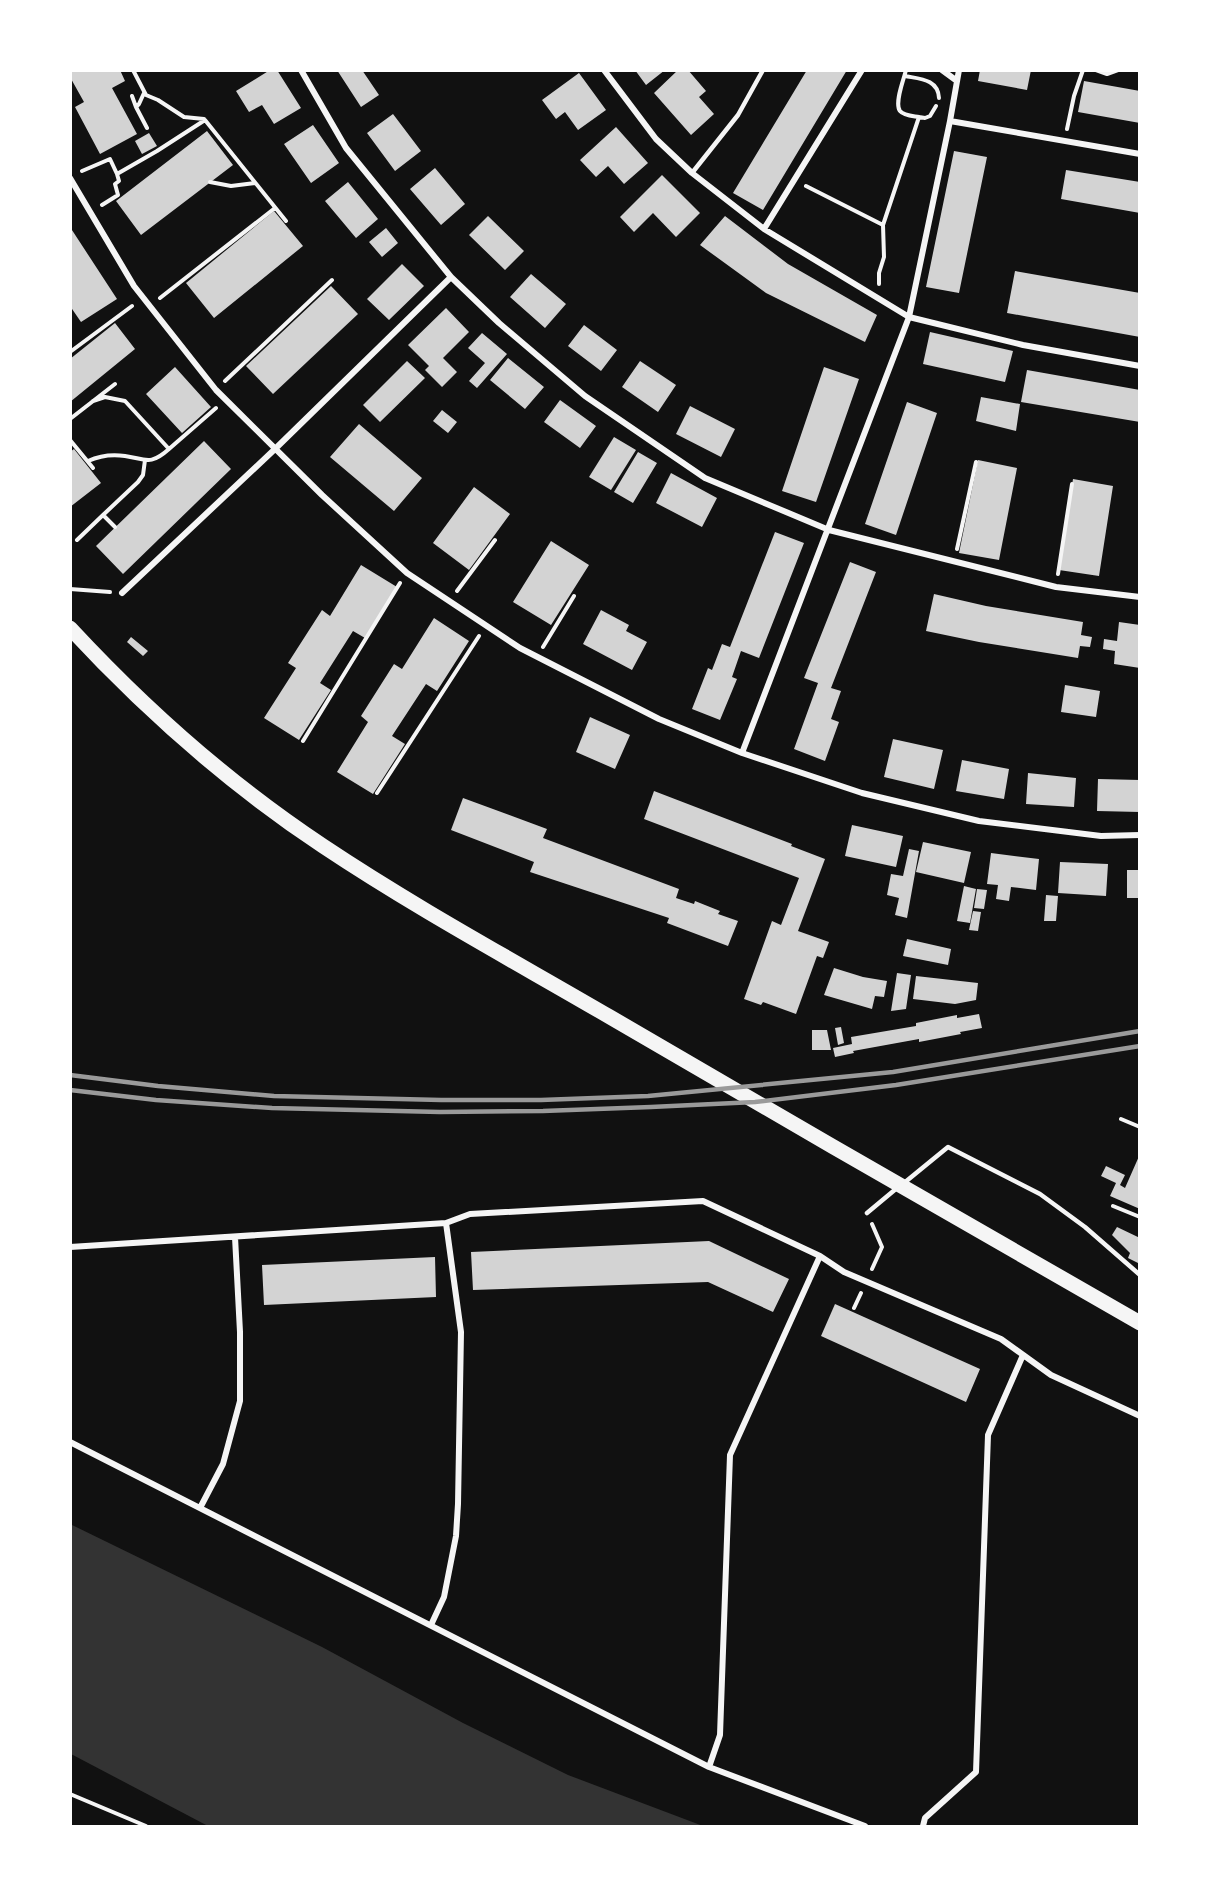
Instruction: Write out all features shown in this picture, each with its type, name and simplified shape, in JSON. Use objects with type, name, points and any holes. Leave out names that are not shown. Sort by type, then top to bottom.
[{"type":"main road","points":[[70,628],[178,734],[221,771],[312,839],[380,883],[906,1190],[1140,1323]]},
{"type":"street","points":[[301,70],[346,148],[451,277],[499,323],[585,396],[705,477],[829,530],[1056,587],[1140,597]]},
{"type":"street","points":[[604,70],[656,139],[692,173],[764,229],[909,317],[1023,345],[1140,366]]},
{"type":"street","points":[[764,229],[862,70]]},
{"type":"street","points":[[942,70],[957,81]]},
{"type":"street","points":[[742,753],[909,317],[950,121],[958,70]]},
{"type":"street","points":[[950,121],[1140,154]]},
{"type":"street","points":[[70,178],[143,298],[216,390],[321,495],[407,573],[536,658],[642,712],[742,753],[862,793],[979,821],[1101,836],[1140,835]]},
{"type":"street","points":[[122,593],[451,277]]},
{"type":"street","points":[[70,1247],[446,1223],[470,1214],[703,1201],[820,1256],[844,1272],[1001,1340],[1051,1375],[1140,1416]]},
{"type":"street","points":[[431,1625],[444,1597],[456,1536],[458,1504],[461,1332],[446,1223]]},
{"type":"street","points":[[200,1508],[223,1464],[240,1401],[240,1332],[235,1237]]},
{"type":"street","points":[[709,1767],[720,1735],[730,1455],[820,1256]]},
{"type":"street","points":[[923,1827],[925,1818],[976,1773],[988,1435],[1023,1355]]},
{"type":"street","points":[[70,1442],[709,1767],[865,1827]]},
{"type":"lane","points":[[692,173],[738,115],[763,70]]},
{"type":"lane","points":[[867,1213],[948,1148],[1040,1194],[1085,1227],[1140,1275]]},
{"type":"path","points":[[134,70],[146,95],[184,117],[205,120],[286,221]]},
{"type":"path","points":[[878,299],[879,273],[884,257],[883,225],[920,117],[903,114],[900,111],[899,98],[906,70]]},
{"type":"path","points":[[1065,141],[1074,96],[1083,70]]},
{"type":"path","points":[[1096,70],[1107,74],[1118,70]]},
{"type":"path","points":[[905,76],[930,82],[938,91],[939,99]]},
{"type":"path","points":[[136,107],[145,92]]},
{"type":"path","points":[[132,96],[147,128]]},
{"type":"path","points":[[117,174],[157,152],[205,120]]},
{"type":"path","points":[[80,172],[110,159],[119,181],[115,184],[118,195],[91,212]]},
{"type":"path","points":[[795,180],[883,225]]},
{"type":"path","points":[[210,182],[231,186],[255,183]]},
{"type":"path","points":[[150,306],[275,207]]},
{"type":"path","points":[[216,390],[332,280]]},
{"type":"path","points":[[70,352],[143,298]]},
{"type":"path","points":[[70,419],[115,384]]},
{"type":"path","points":[[93,401],[105,397],[124,401],[169,449]]},
{"type":"path","points":[[88,461],[99,456],[111,455],[145,460],[157,458],[226,399]]},
{"type":"path","points":[[70,440],[93,468]]},
{"type":"path","points":[[77,540],[138,482],[143,475],[145,460]]},
{"type":"path","points":[[955,561],[976,462]]},
{"type":"path","points":[[1056,587],[1072,484]]},
{"type":"path","points":[[102,515],[116,526]]},
{"type":"path","points":[[449,602],[495,540]]},
{"type":"path","points":[[303,741],[407,573]]},
{"type":"path","points":[[70,590],[122,593]]},
{"type":"path","points":[[536,658],[574,596]]},
{"type":"path","points":[[376,793],[486,625]]},
{"type":"path","points":[[1121,1119],[1140,1126]]},
{"type":"path","points":[[1113,1206],[1140,1217]]},
{"type":"path","points":[[866,1281],[882,1247],[867,1213]]},
{"type":"path","points":[[70,1794],[146,1827]]},
{"type":"shaded area","points":[[70,1524],[322,1647],[463,1723],[568,1775],[703,1826],[208,1826],[71,1754]]},
{"type":"building","points":[[70,70],[120,70],[125,81],[112,88],[137,134],[100,154],[75,107],[84,102],[70,77]]},
{"type":"building","points":[[270,70],[277,70],[301,108],[274,124],[262,105],[249,112],[236,91]]},
{"type":"building","points":[[337,70],[362,70],[379,95],[361,107]]},
{"type":"building","points":[[635,70],[665,70],[646,85]]},
{"type":"building","points":[[678,70],[688,70],[706,91],[699,97],[714,114],[691,135],[654,93]]},
{"type":"building","points":[[807,70],[847,70],[763,210],[733,193]]},
{"type":"building","points":[[980,70],[1031,70],[1027,90],[978,81]]},
{"type":"building","points":[[579,73],[606,110],[578,130],[565,112],[556,119],[542,100]]},
{"type":"building","points":[[1084,81],[1140,91],[1140,123],[1078,112]]},
{"type":"building","points":[[393,114],[421,151],[395,171],[367,133]]},
{"type":"building","points":[[313,125],[339,163],[311,183],[284,144]]},
{"type":"building","points":[[616,127],[648,163],[624,184],[608,166],[596,177],[580,160]]},
{"type":"building","points":[[207,131],[233,165],[141,235],[116,201]]},
{"type":"building","points":[[149,133],[157,146],[142,154],[135,141]]},
{"type":"building","points":[[954,151],[987,157],[959,293],[926,287]]},
{"type":"building","points":[[435,168],[465,204],[441,225],[410,189]]},
{"type":"building","points":[[1066,170],[1140,182],[1140,213],[1061,199]]},
{"type":"building","points":[[662,175],[700,213],[676,237],[653,213],[634,232],[620,217]]},
{"type":"building","points":[[348,182],[378,219],[356,238],[325,201]]},
{"type":"building","points":[[274,211],[303,246],[214,318],[186,283]]},
{"type":"building","points":[[488,216],[524,251],[505,270],[469,235]]},
{"type":"building","points":[[725,216],[788,264],[877,315],[865,342],[766,293],[700,245]]},
{"type":"building","points":[[70,227],[117,299],[81,322],[70,306]]},
{"type":"building","points":[[386,228],[398,243],[382,257],[369,242]]},
{"type":"building","points":[[402,264],[424,286],[389,320],[367,299]]},
{"type":"building","points":[[1015,271],[1140,293],[1140,337],[1007,313]]},
{"type":"building","points":[[531,274],[566,304],[545,328],[510,297]]},
{"type":"building","points":[[331,286],[358,314],[273,394],[246,366]]},
{"type":"building","points":[[446,308],[469,332],[443,358],[457,372],[442,387],[425,370],[429,366],[408,345]]},
{"type":"building","points":[[115,323],[135,349],[70,402],[70,359]]},
{"type":"building","points":[[584,325],[617,350],[601,371],[568,346]]},
{"type":"building","points":[[930,332],[1013,351],[1005,382],[923,364]]},
{"type":"building","points":[[482,333],[507,354],[477,388],[469,381],[485,363],[468,348]]},
{"type":"building","points":[[508,358],[544,387],[525,409],[490,380]]},
{"type":"building","points":[[407,361],[425,378],[380,422],[363,405]]},
{"type":"building","points":[[640,361],[676,385],[658,412],[622,387]]},
{"type":"building","points":[[175,367],[211,407],[182,433],[146,394]]},
{"type":"building","points":[[824,367],[859,379],[816,502],[782,491]]},
{"type":"building","points":[[1027,370],[1140,390],[1140,422],[1021,402]]},
{"type":"building","points":[[981,397],[1020,404],[1016,431],[976,421]]},
{"type":"building","points":[[560,400],[596,426],[580,448],[544,422]]},
{"type":"building","points":[[907,402],[937,413],[896,535],[865,524]]},
{"type":"building","points":[[690,406],[735,429],[721,457],[676,434]]},
{"type":"building","points":[[442,410],[457,422],[448,433],[433,421]]},
{"type":"building","points":[[359,424],[422,478],[394,511],[330,457]]},
{"type":"building","points":[[614,437],[636,450],[611,490],[589,477]]},
{"type":"building","points":[[204,441],[231,469],[123,574],[96,546]]},
{"type":"building","points":[[74,449],[101,483],[70,507],[70,452]]},
{"type":"building","points":[[638,452],[657,463],[633,503],[614,492]]},
{"type":"building","points":[[978,460],[1017,468],[999,560],[959,553]]},
{"type":"building","points":[[671,473],[717,498],[702,527],[656,503]]},
{"type":"building","points":[[1073,479],[1113,486],[1099,576],[1059,570]]},
{"type":"building","points":[[474,487],[510,514],[469,570],[433,543]]},
{"type":"building","points":[[775,532],[804,543],[759,658],[741,651],[732,677],[737,679],[720,720],[692,709],[708,668],[712,670],[722,644],[730,647]]},
{"type":"building","points":[[551,541],[589,565],[551,625],[513,602]]},
{"type":"building","points":[[850,562],[876,572],[831,688],[841,691],[831,719],[839,722],[825,761],[794,749],[818,683],[804,678]]},
{"type":"building","points":[[361,565],[397,587],[365,638],[353,631],[320,683],[331,690],[299,740],[264,718],[296,668],[288,663],[322,610],[330,616]]},
{"type":"building","points":[[934,594],[986,606],[1083,622],[1081,635],[1092,637],[1090,647],[1080,646],[1078,658],[926,631]]},
{"type":"building","points":[[601,610],[629,625],[626,631],[647,642],[632,670],[583,644]]},
{"type":"building","points":[[434,618],[469,641],[437,691],[426,684],[392,736],[405,744],[373,794],[337,772],[368,722],[361,716],[394,664],[402,669]]},
{"type":"building","points":[[1119,622],[1140,625],[1140,668],[1114,664],[1115,651],[1103,649],[1104,639],[1117,641]]},
{"type":"building","points":[[131,637],[148,651],[143,656],[127,642]]},
{"type":"building","points":[[1065,685],[1100,691],[1096,717],[1061,712]]},
{"type":"building","points":[[590,717],[630,735],[615,769],[576,752]]},
{"type":"building","points":[[893,739],[943,750],[934,789],[884,777]]},
{"type":"building","points":[[962,760],[1009,769],[1004,799],[956,791]]},
{"type":"building","points":[[1028,773],[1076,778],[1074,807],[1026,804]]},
{"type":"building","points":[[1098,779],[1140,780],[1140,812],[1097,811]]},
{"type":"building","points":[[654,791],[825,859],[798,931],[829,942],[823,958],[817,956],[796,1014],[763,1002],[761,1005],[744,999],[772,921],[781,925],[799,878],[644,819]]},
{"type":"building","points":[[463,798],[547,829],[543,838],[679,889],[676,898],[694,904],[695,901],[720,911],[718,914],[738,921],[728,946],[667,923],[669,918],[530,872],[534,862],[451,830]]},
{"type":"building","points":[[852,825],[903,836],[896,867],[845,856]]},
{"type":"building","points":[[923,842],[971,852],[964,883],[916,872]]},
{"type":"building","points":[[909,849],[919,851],[907,918],[895,915],[899,898],[887,895],[891,874],[903,876]]},
{"type":"building","points":[[991,853],[1039,859],[1036,890],[1011,887],[1009,901],[996,899],[998,885],[987,884]]},
{"type":"building","points":[[1060,862],[1108,864],[1106,896],[1058,893]]},
{"type":"building","points":[[1127,870],[1140,870],[1140,898],[1127,898]]},
{"type":"building","points":[[964,886],[976,889],[970,923],[957,921]]},
{"type":"building","points":[[977,889],[987,890],[984,909],[974,908]]},
{"type":"building","points":[[1046,895],[1058,896],[1056,921],[1044,921]]},
{"type":"building","points":[[973,911],[981,912],[978,931],[969,930]]},
{"type":"building","points":[[907,939],[951,949],[948,965],[903,956]]},
{"type":"building","points":[[834,968],[863,977],[887,981],[884,997],[875,996],[872,1009],[824,995]]},
{"type":"building","points":[[897,973],[911,975],[906,1009],[891,1011]]},
{"type":"building","points":[[916,976],[978,983],[976,1000],[955,1004],[913,999]]},
{"type":"building","points":[[979,1014],[982,1028],[919,1042],[919,1039],[853,1051],[854,1053],[835,1057],[833,1048],[852,1044],[851,1037],[916,1026],[916,1023],[957,1015],[957,1018]]},
{"type":"building","points":[[841,1027],[844,1043],[838,1045],[835,1028]]},
{"type":"building","points":[[812,1030],[827,1030],[831,1050],[812,1050]]},
{"type":"building","points":[[1140,1154],[1140,1209],[1110,1196],[1116,1183],[1101,1176],[1106,1166],[1125,1175],[1120,1185],[1125,1188]]},
{"type":"building","points":[[1117,1227],[1140,1238],[1140,1264],[1128,1258],[1130,1253],[1112,1235]]},
{"type":"building","points":[[709,1241],[789,1279],[773,1312],[708,1282],[473,1290],[471,1252]]},
{"type":"building","points":[[435,1257],[436,1297],[264,1305],[262,1265]]},
{"type":"building","points":[[835,1304],[980,1369],[966,1402],[821,1336]]},
{"type":"railway","points":[[70,1075],[158,1086],[274,1096],[441,1100],[541,1100],[648,1096],[893,1072],[1140,1031]]},
{"type":"railway","points":[[70,1090],[156,1100],[272,1108],[440,1112],[651,1107],[755,1102],[896,1085],[1140,1046]]}]
